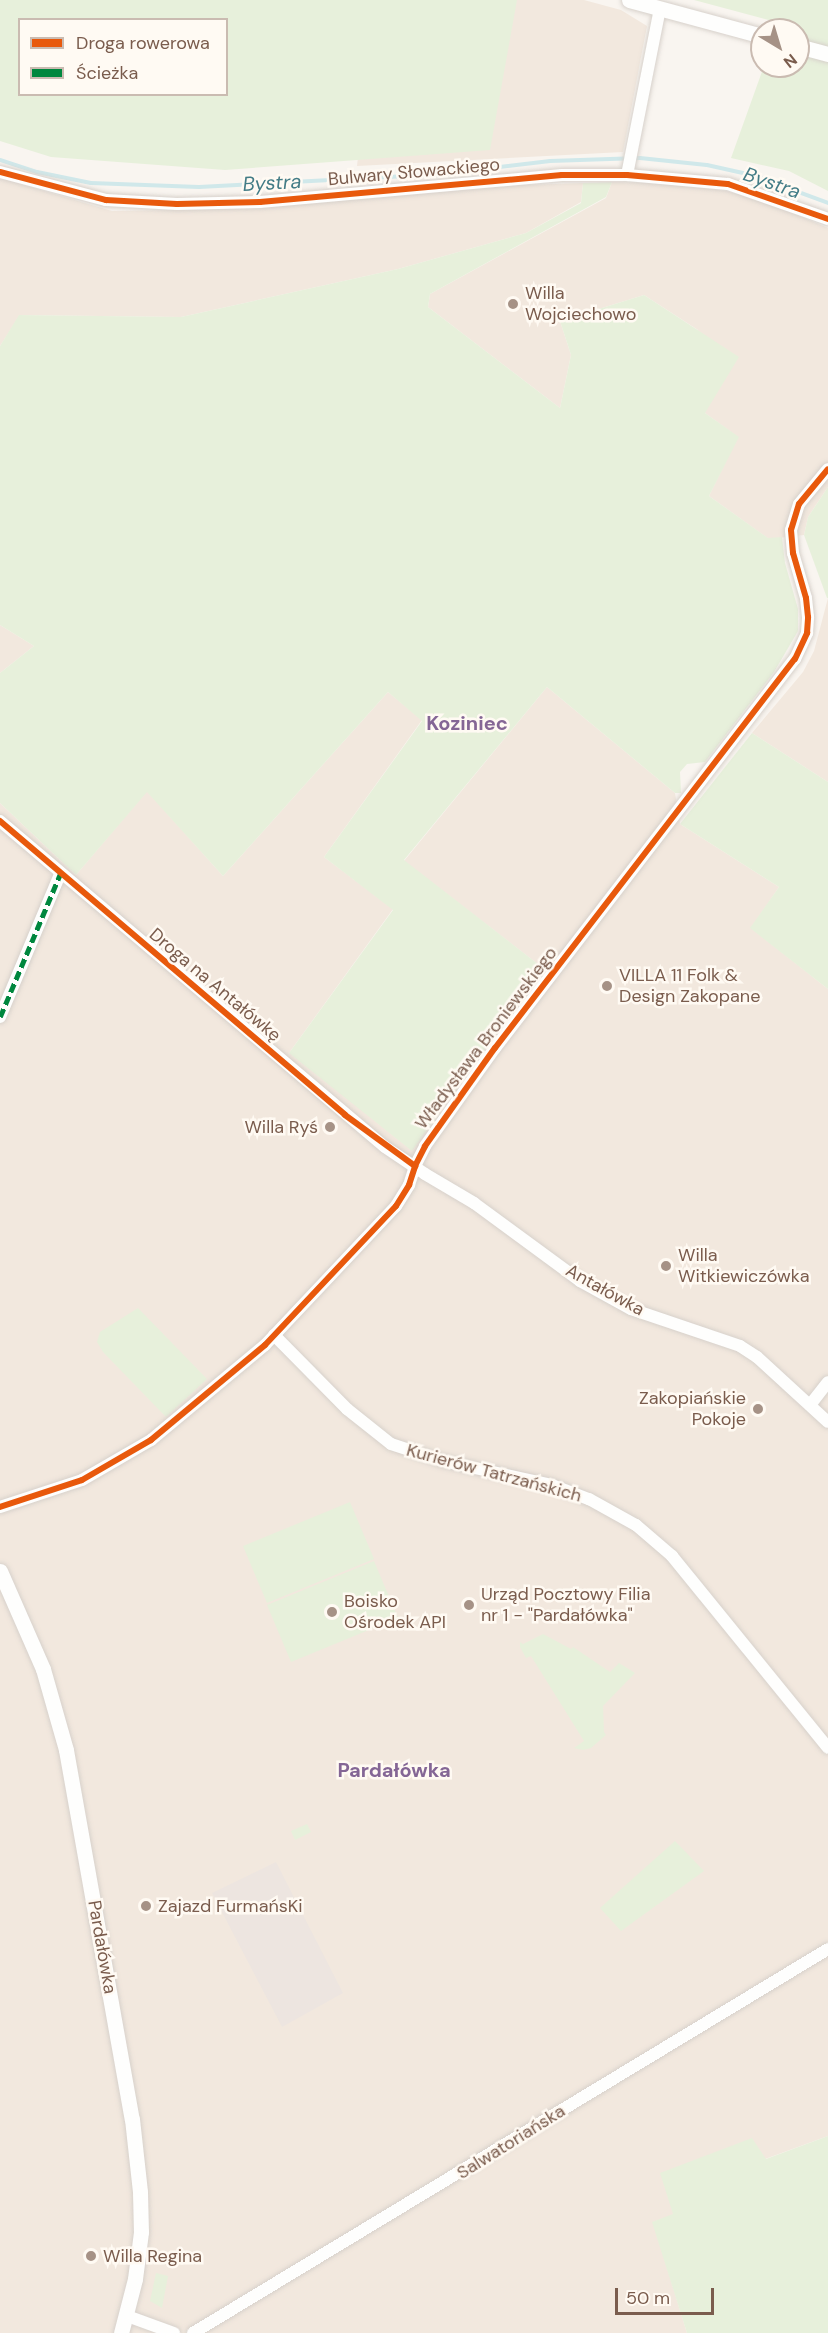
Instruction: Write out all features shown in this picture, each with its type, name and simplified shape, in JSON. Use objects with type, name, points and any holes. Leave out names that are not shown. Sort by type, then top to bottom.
[{"type":"street","points":[[633,1],[750,33]]},
{"type":"street","points":[[628,172],[660,8]]},
{"type":"street","points":[[810,49],[828,54]]},
{"type":"street","name":"Bulwary Słowackiego","points":[[0,172],[106,200],[177,204],[260,202],[562,175],[628,172],[728,184],[828,219]]},
{"type":"street","name":"Władysława Broniewskiego","points":[[0,1507],[68,1486],[132,1454],[169,1426],[274,1335],[396,1206],[410,1185],[415,1166],[430,1139],[495,1048],[795,659],[807,633],[808,617],[807,598],[793,554],[791,530],[799,504],[828,469]]},
{"type":"street","name":"Droga na Antałówkę","points":[[0,821],[345,1115],[415,1166]]},
{"type":"street","points":[[0,1017],[60,873]]},
{"type":"street","name":"Antałówka","points":[[415,1166],[474,1203],[580,1281],[631,1309],[740,1346],[758,1357],[828,1422]]},
{"type":"street","name":"Kurierów Tatrzańskich","points":[[274,1335],[347,1409],[391,1444],[443,1461],[556,1486],[590,1499],[636,1525],[672,1556],[828,1748]]},
{"type":"street","points":[[810,1405],[828,1383]]},
{"type":"street","name":"Pardałówka","points":[[0,1571],[43,1669],[66,1750],[132,2119],[140,2192],[141,2232],[135,2279],[121,2333]]},
{"type":"street","name":"Salwatoriańska","points":[[193,2333],[828,1949]]},
{"type":"street","points":[[126,2316],[174,2333]]},
{"type":"shaded area","points":[[376,0],[584,0],[621,10],[647,26],[623,152],[357,166]]},
{"type":"shaded area","points":[[0,178],[112,211],[174,210],[372,198],[490,186],[583,183],[581,202],[526,233],[398,269],[181,317],[20,315],[0,346]]},
{"type":"shaded area","points":[[612,182],[665,183],[726,191],[759,199],[828,228],[828,487],[808,517],[804,535],[769,539],[709,496],[738,437],[705,413],[698,330],[644,295],[560,321],[571,355],[560,408],[428,307],[430,294],[606,198]]},
{"type":"shaded area","points":[[828,598],[828,782],[752,733],[803,672],[814,651]]},
{"type":"shaded area","points":[[0,625],[34,646],[0,673]]},
{"type":"shaded area","points":[[547,687],[675,793],[680,824],[779,887],[751,928],[828,989],[828,2136],[765,2159],[752,2139],[673,2215],[653,2222],[687,2333],[0,2333],[0,803],[76,875],[147,791],[223,876],[388,692],[422,720],[324,857],[393,909],[289,1053],[543,968],[404,861]]},
{"type":"shaded area","points":[[276,1862],[343,1993],[282,2027],[212,1893]]},
{"type":"green space","points":[[0,0],[517,0],[490,150],[225,170],[51,157],[0,141]]},
{"type":"green space","points":[[694,0],[828,0],[828,191],[789,171],[731,158],[760,78],[810,78],[810,18],[761,18]]},
{"type":"green space","points":[[612,182],[606,197],[430,294],[428,307],[560,408],[571,355],[560,321],[644,295],[739,357],[705,413],[739,437],[709,496],[768,538],[782,537],[785,563],[798,609],[798,631],[774,672],[705,762],[687,764],[680,772],[681,793],[675,793],[547,687],[404,860],[543,968],[412,1151],[289,1053],[393,910],[324,857],[422,721],[388,692],[223,876],[147,792],[76,875],[0,803],[0,673],[34,646],[0,625],[0,346],[19,315],[181,317],[398,269],[526,233],[581,203],[583,183]]},
{"type":"green space","points":[[828,487],[827,598],[804,535],[808,517]]},
{"type":"green space","points":[[752,733],[828,782],[828,989],[750,928],[779,887],[680,824]]},
{"type":"green space","points":[[138,1308],[207,1379],[166,1417],[103,1352],[97,1342],[100,1332]]},
{"type":"green space","name":"Boisko Ośrodek API","points":[[350,1502],[374,1559],[267,1603],[243,1546]]},
{"type":"green space","name":"Boisko Ośrodek API","points":[[374,1561],[398,1618],[291,1662],[267,1605]]},
{"type":"green space","points":[[543,1634],[571,1649],[573,1647],[610,1672],[619,1663],[635,1673],[603,1706],[606,1735],[591,1748],[583,1750],[574,1748],[584,1741],[531,1656],[526,1658],[520,1647],[520,1642],[523,1644]]},
{"type":"green space","points":[[307,1824],[311,1832],[295,1840],[291,1831]]},
{"type":"green space","points":[[675,1841],[704,1871],[621,1931],[600,1908]]},
{"type":"green space","points":[[828,2136],[828,2333],[687,2333],[652,2222],[673,2214],[660,2173],[752,2138],[766,2159]]},
{"type":"green space","points":[[156,2273],[168,2276],[162,2308],[150,2301]]},
{"type":"waterway","name":"Bystra","points":[[0,160],[37,172],[91,183],[199,187],[431,175],[550,161],[640,158],[707,165],[752,175],[828,203]]},
{"type":"marked path","points":[[0,1017],[60,874]]},
{"type":"cycle path","points":[[0,172],[106,200],[177,204],[260,202],[562,175],[627,175],[728,184],[828,219]]},
{"type":"cycle path","points":[[0,1507],[82,1480],[151,1440],[265,1345],[396,1206],[409,1185],[425,1146],[495,1048],[795,659],[807,633],[808,617],[806,598],[793,553],[791,530],[799,504],[828,469]]},
{"type":"cycle path","points":[[0,821],[345,1115],[415,1166]]},
{"type":"place","name":"Willa Wojciechowo","points":[[513,304]]},
{"type":"place","name":"VILLA 11 Folk & Design Zakopane","points":[[607,986]]},
{"type":"place","name":"Willa Ryś","points":[[330,1127]]},
{"type":"place","name":"Willa Witkiewiczówka","points":[[666,1266]]},
{"type":"place","name":"Zakopiańskie Pokoje","points":[[758,1409]]},
{"type":"place","name":"Urząd Pocztowy Filia nr 1 - \"Pardałówka\"","points":[[469,1605]]},
{"type":"place","name":"Boisko Ośrodek API","points":[[332,1612]]},
{"type":"place","name":"Zajazd FurmańsKi","points":[[146,1906]]},
{"type":"place","name":"Willa Regina","points":[[91,2256]]},
{"type":"district","name":"Koziniec","points":[[467,723]]},
{"type":"district","name":"Pardałówka","points":[[394,1770]]}]
